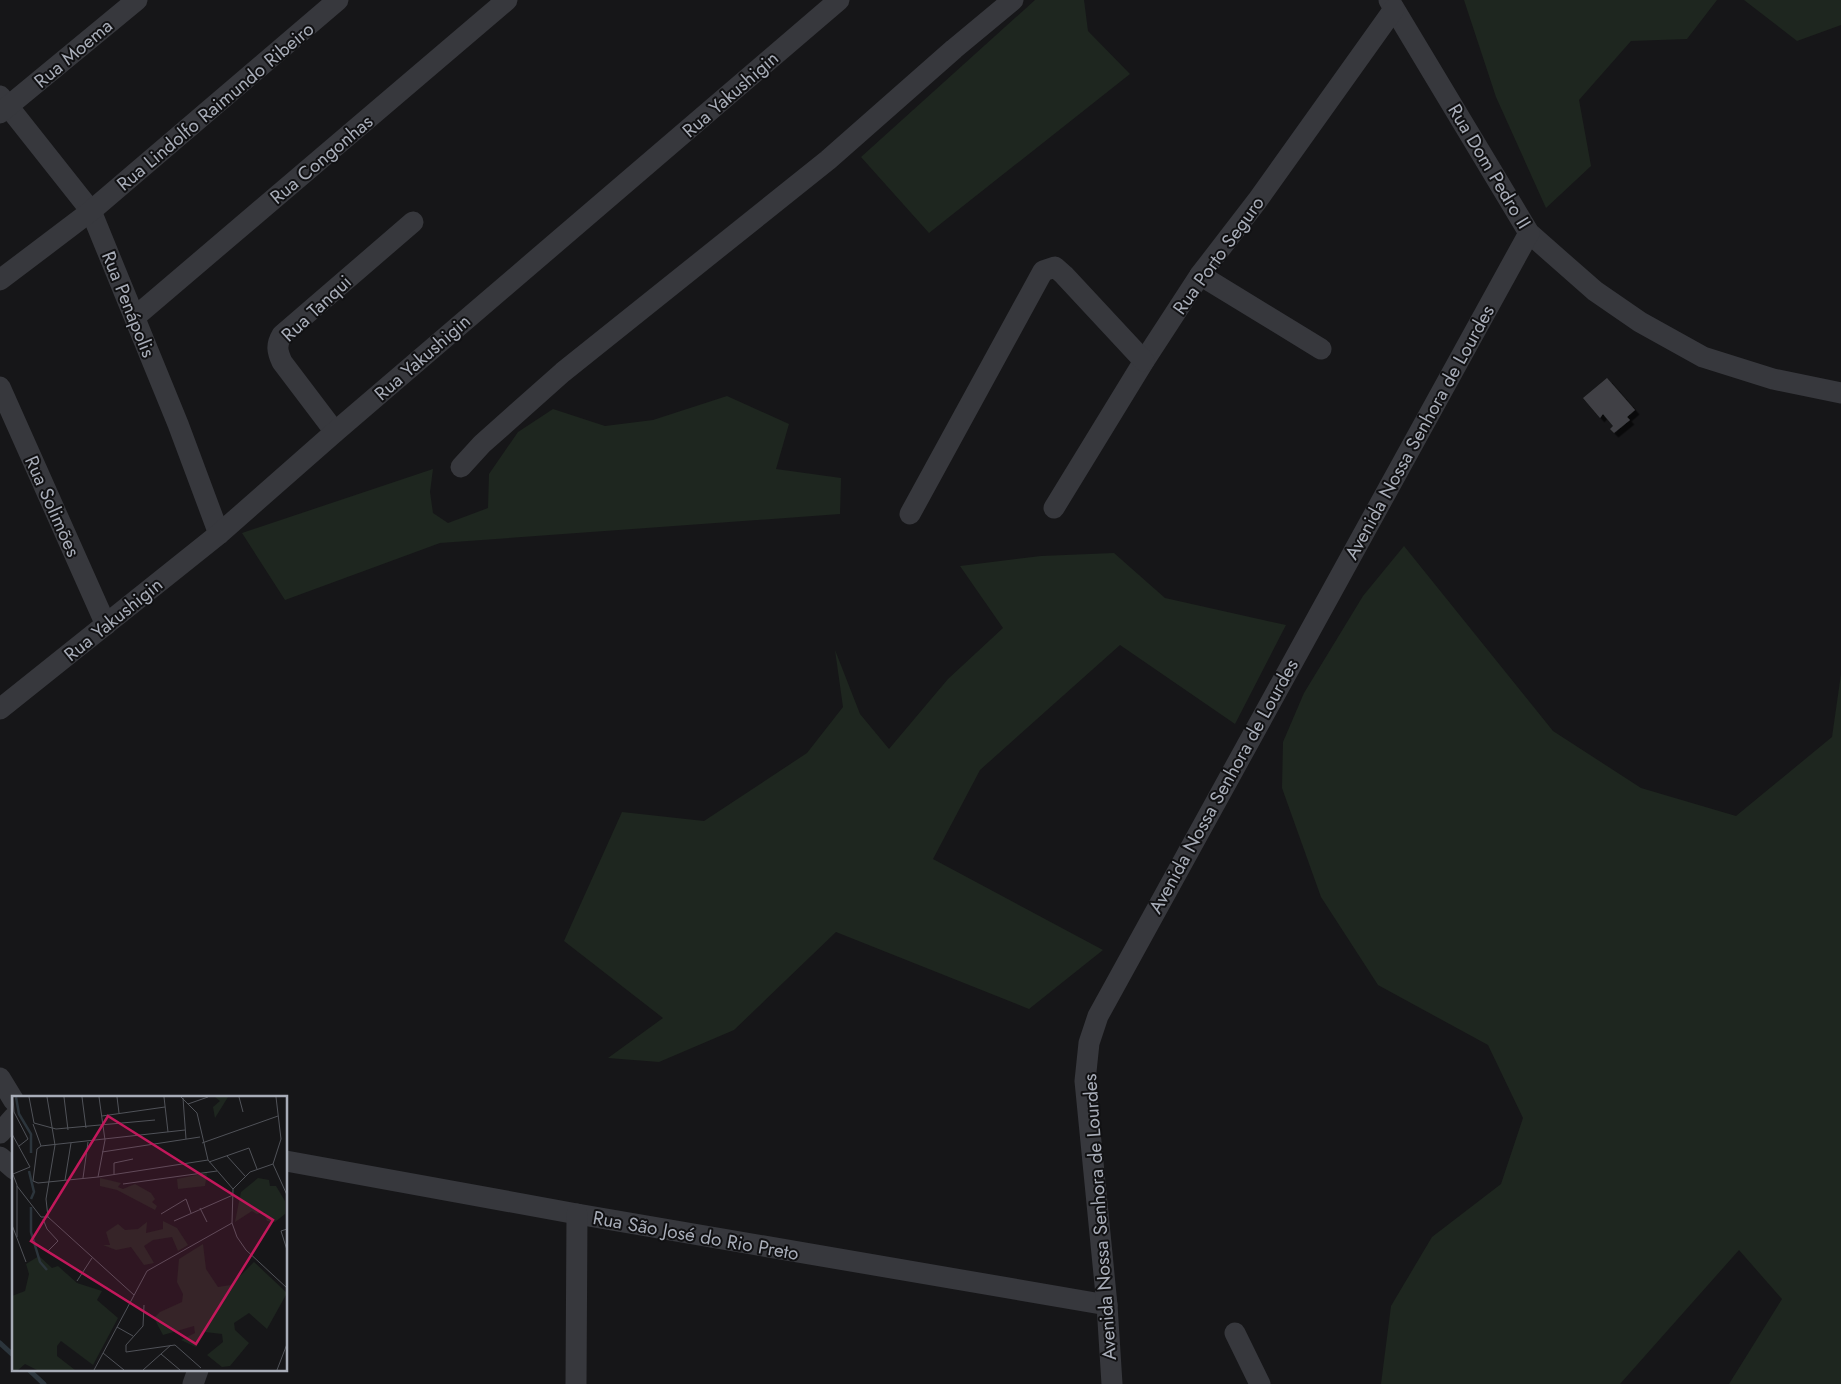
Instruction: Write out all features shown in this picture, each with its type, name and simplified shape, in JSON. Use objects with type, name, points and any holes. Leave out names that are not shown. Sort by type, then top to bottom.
[{"type":"street","name":"Rua Moema","points":[[3,105],[137,0]]},
{"type":"street","name":"Rua Lindolfo Raimundo Ribeiro","points":[[0,280],[91,211],[338,0]]},
{"type":"street","name":"Rua Congonhas","points":[[134,317],[507,0]]},
{"type":"street","name":"Rua Yakushigin","points":[[0,709],[220,534],[335,432],[840,0]]},
{"type":"street","points":[[461,467],[482,444],[563,372],[828,160],[954,49],[1013,0]]},
{"type":"street","name":"Rua Dom Pedro II","points":[[1392,5],[1529,233],[1603,296],[1640,322],[1704,357],[1773,379],[1841,393]]},
{"type":"street","name":"Rua Porto Seguro","points":[[1054,508],[1144,361],[1200,275],[1257,202],[1392,5]]},
{"type":"street","name":"Rua Penápolis","points":[[3,105],[91,211],[178,424],[220,534]]},
{"type":"street","name":"Rua Tanqui","points":[[335,432],[282,362],[278,354],[278,342],[282,335],[413,222]]},
{"type":"street","name":"Avenida Nossa Senhora de Lourdes","points":[[1112,1384],[1107,1305],[1085,1081],[1089,1043],[1098,1016],[1529,233]]},
{"type":"street","points":[[910,514],[1038,277],[1049,268],[1055,267],[1064,275],[1144,361]]},
{"type":"street","points":[[1200,275],[1321,349]]},
{"type":"street","name":"Rua Solimões","points":[[0,387],[106,625]]},
{"type":"street","points":[[0,1078],[12,1098]]},
{"type":"street","points":[[0,1133],[12,1119]]},
{"type":"street","points":[[0,1157],[12,1167]]},
{"type":"street","name":"Rua São José do Rio Preto","points":[[288,1161],[577,1214],[1107,1305]]},
{"type":"street","points":[[576,1384],[577,1214]]},
{"type":"street","points":[[1235,1333],[1260,1384]]},
{"type":"street","points":[[193,1384],[197,1372]]},
{"type":"shaded area","points":[[1035,0],[1084,0],[1088,31],[1130,74],[929,233],[861,157]]},
{"type":"shaded area","points":[[1464,0],[1717,0],[1687,39],[1631,41],[1579,100],[1591,166],[1546,208],[1496,97]]},
{"type":"shaded area","points":[[1744,0],[1841,0],[1841,25],[1797,41]]},
{"type":"shaded area","points":[[727,396],[789,424],[776,469],[841,478],[840,514],[440,543],[285,600],[242,533],[433,469],[430,492],[433,513],[448,523],[488,508],[489,474],[518,432],[553,409],[605,426],[653,420]]},
{"type":"shaded area","points":[[1404,546],[1553,731],[1641,788],[1736,816],[1832,737],[1841,674],[1841,1384],[1729,1384],[1782,1299],[1739,1250],[1620,1384],[1381,1384],[1391,1306],[1432,1237],[1501,1184],[1523,1118],[1488,1045],[1378,985],[1321,897],[1282,788],[1283,742],[1304,693],[1363,596]]},
{"type":"shaded area","points":[[1114,553],[1165,598],[1286,625],[1235,724],[1120,645],[980,770],[933,859],[1103,950],[1029,1009],[836,932],[734,1030],[659,1062],[608,1058],[663,1018],[564,941],[622,812],[704,821],[807,753],[843,707],[835,650],[860,714],[889,749],[948,679],[1003,628],[960,566],[1041,556]]},
{"type":"building","points":[[1607,378],[1635,410],[1627,417],[1630,420],[1614,433],[1610,429],[1613,426],[1603,414],[1600,418],[1583,398]]},
{"type":"waterway","points":[[0,1343],[12,1354]]},
{"type":"waterway","points":[[31,1372],[44,1384]]}]
